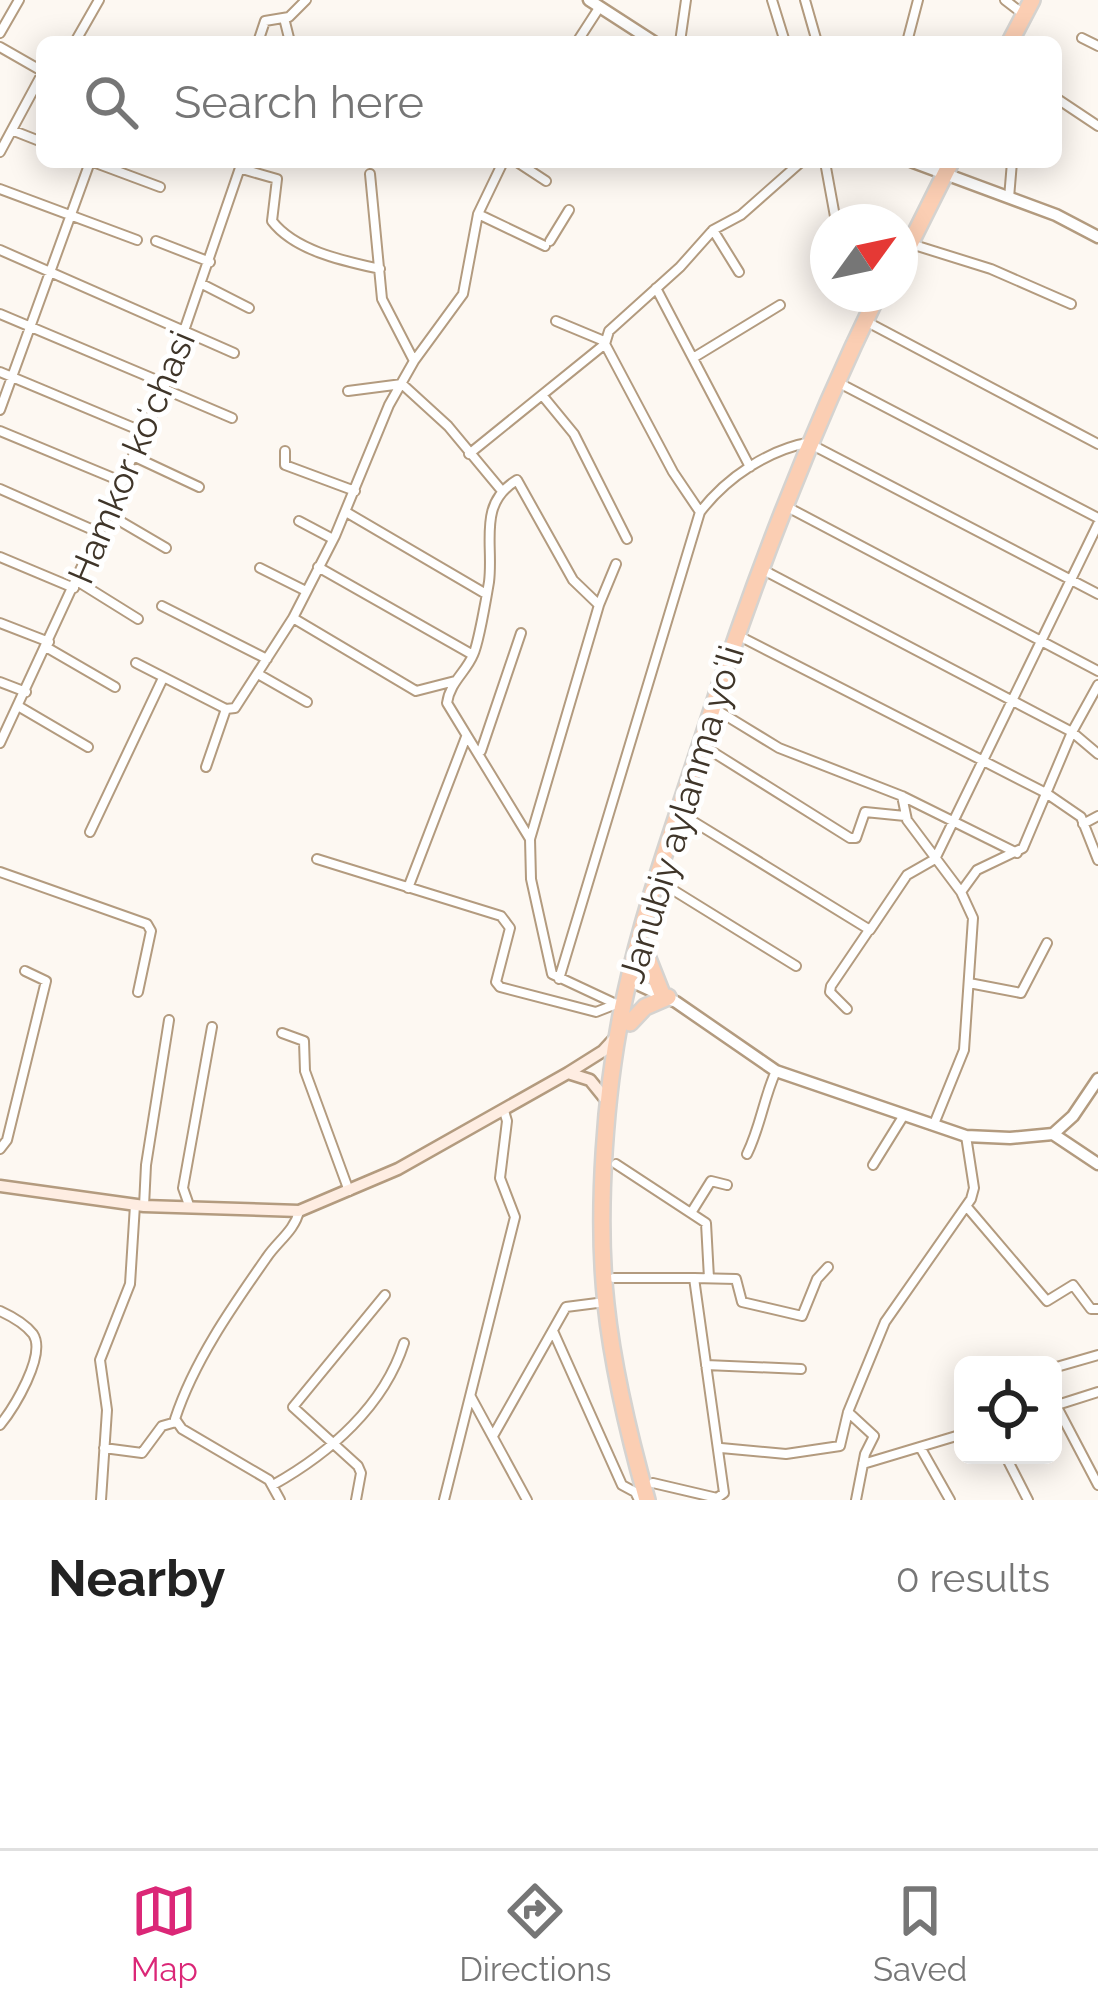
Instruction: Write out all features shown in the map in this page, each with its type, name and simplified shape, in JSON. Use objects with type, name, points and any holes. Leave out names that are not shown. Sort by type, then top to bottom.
[{"type":"highway","points":[[1008,36],[1020,3]]},
{"type":"highway","points":[[918,220],[944,168]]},
{"type":"highway","name":"Janubiy aylanma yoʻli","points":[[649,1496],[614,1278],[624,1028],[620,1002],[723,674],[814,444],[874,312]]},
{"type":"highway","name":"Janubiy aylanma yoʻli","points":[[649,1496],[625,1416],[605,1302],[604,1191],[610,1104],[624,1028],[686,817],[767,572],[814,444],[876,312]]},
{"type":"highway","points":[[624,1028],[645,1007],[665,996],[645,951]]},
{"type":"main road","points":[[0,1186],[140,1206],[298,1211],[398,1169],[504,1111],[603,1051],[624,1028]]},
{"type":"main road","points":[[568,1073],[590,1080],[610,1104]]},
{"type":"street","points":[[0,33],[20,0]]},
{"type":"street","points":[[78,36],[99,0]]},
{"type":"street","points":[[260,36],[265,21],[298,11],[306,0]]},
{"type":"street","points":[[681,36],[686,0]]},
{"type":"street","points":[[772,0],[783,36]]},
{"type":"street","points":[[805,0],[815,36]]},
{"type":"street","points":[[909,36],[918,0]]},
{"type":"street","points":[[580,36],[594,4],[640,36]]},
{"type":"street","points":[[284,17],[289,36]]},
{"type":"street","points":[[1082,38],[1098,46]]},
{"type":"street","points":[[0,47],[36,68]]},
{"type":"street","points":[[0,152],[36,85]]},
{"type":"street","points":[[1062,102],[1098,127]]},
{"type":"street","points":[[14,131],[36,140]]},
{"type":"street","points":[[0,410],[90,168]]},
{"type":"street","points":[[108,168],[160,187]]},
{"type":"street","name":"Hamkor koʻchasi","points":[[0,743],[146,433],[241,168]]},
{"type":"street","points":[[248,168],[276,178],[272,221],[278,228],[318,252],[380,269]]},
{"type":"street","points":[[136,663],[226,710],[236,709],[293,618],[333,539],[388,405],[463,294],[478,214],[500,168]]},
{"type":"street","points":[[526,168],[546,181]]},
{"type":"street","points":[[469,454],[604,342],[609,331],[713,230],[741,215],[794,168]]},
{"type":"street","points":[[826,168],[833,204]]},
{"type":"street","points":[[946,168],[1098,237]]},
{"type":"street","points":[[1009,198],[1012,168]]},
{"type":"street","points":[[370,174],[382,299],[414,361]]},
{"type":"street","points":[[0,189],[137,240]]},
{"type":"street","points":[[478,214],[547,244],[569,210]]},
{"type":"street","points":[[713,230],[739,272]]},
{"type":"street","points":[[156,241],[210,262]]},
{"type":"street","points":[[918,249],[991,269],[1071,304]]},
{"type":"street","points":[[0,250],[234,353]]},
{"type":"street","points":[[202,284],[249,308]]},
{"type":"street","points":[[656,289],[750,467]]},
{"type":"street","points":[[693,358],[781,305]]},
{"type":"street","points":[[0,314],[232,418]]},
{"type":"street","points":[[556,322],[604,342],[673,472],[700,512]]},
{"type":"street","points":[[872,324],[1098,444]]},
{"type":"street","points":[[0,372],[146,433]]},
{"type":"street","points":[[348,391],[402,384],[448,426],[502,490]]},
{"type":"street","points":[[843,386],[1098,521],[935,859],[907,875],[831,986],[830,992],[847,1009]]},
{"type":"street","points":[[542,395],[574,434],[627,539]]},
{"type":"street","points":[[0,431],[123,482]]},
{"type":"street","points":[[559,979],[700,512],[750,467],[778,448],[814,444],[1098,593]]},
{"type":"street","points":[[285,451],[285,465],[355,491]]},
{"type":"street","points":[[135,457],[200,487]]},
{"type":"street","points":[[530,839],[481,753],[448,709],[449,693],[473,656],[486,593],[489,517],[502,490],[518,481],[572,580],[599,605]]},
{"type":"street","points":[[0,489],[100,533]]},
{"type":"street","points":[[791,509],[1098,671]]},
{"type":"street","points":[[346,512],[486,593]]},
{"type":"street","points":[[108,514],[166,548]]},
{"type":"street","points":[[299,521],[333,539]]},
{"type":"street","points":[[0,557],[76,585],[138,619]]},
{"type":"street","points":[[616,563],[599,605],[530,839],[531,879],[548,968],[559,979],[620,1002]]},
{"type":"street","points":[[318,567],[473,656]]},
{"type":"street","points":[[260,568],[306,591]]},
{"type":"street","points":[[767,572],[1072,732],[1098,754]]},
{"type":"street","points":[[162,606],[268,659]]},
{"type":"street","points":[[293,618],[416,691],[455,681]]},
{"type":"street","points":[[0,623],[48,645],[115,687]]},
{"type":"street","points":[[481,753],[521,632]]},
{"type":"street","points":[[746,639],[1046,793],[1077,813],[1098,860]]},
{"type":"street","points":[[258,674],[307,702]]},
{"type":"street","points":[[90,832],[163,678]]},
{"type":"street","points":[[0,682],[26,692]]},
{"type":"street","points":[[961,892],[977,870],[1017,854],[1025,843],[1072,732],[1098,686]]},
{"type":"street","points":[[18,706],[88,747]]},
{"type":"street","points":[[206,767],[226,710]]},
{"type":"street","points":[[721,712],[779,748],[902,796],[1017,854]]},
{"type":"street","points":[[408,888],[466,736]]},
{"type":"street","points":[[708,749],[854,839],[865,812],[905,818]]},
{"type":"street","points":[[902,796],[905,818],[961,892],[973,918],[964,1049],[934,1124]]},
{"type":"street","points":[[1084,824],[1098,816]]},
{"type":"street","points":[[686,817],[870,930]]},
{"type":"street","points":[[317,859],[507,920],[510,928],[496,982],[500,987],[596,1012],[620,1002]]},
{"type":"street","points":[[0,872],[147,923],[151,932],[138,992]]},
{"type":"street","points":[[665,885],[796,965]]},
{"type":"street","points":[[969,983],[1021,993],[1047,943]]},
{"type":"street","points":[[0,1149],[7,1140],[46,981],[25,971]]},
{"type":"street","points":[[637,984],[665,996],[776,1071],[966,1136],[1053,1134],[1073,1116],[1098,1079]]},
{"type":"street","points":[[101,1500],[107,1410],[100,1360],[130,1284],[169,1020]]},
{"type":"street","points":[[190,1209],[183,1187],[212,1027]]},
{"type":"street","points":[[282,1033],[304,1042],[305,1071],[349,1191]]},
{"type":"street","points":[[747,1154],[765,1115],[761,1105],[776,1071]]},
{"type":"street","points":[[444,1500],[515,1216],[500,1178],[504,1111]]},
{"type":"street","points":[[873,1165],[904,1113]]},
{"type":"street","points":[[1053,1134],[1098,1163]]},
{"type":"street","points":[[721,1448],[786,1454],[842,1443],[848,1412],[891,1312],[967,1207],[974,1188],[966,1136]]},
{"type":"street","points":[[616,1164],[709,1229],[709,1277]]},
{"type":"street","points":[[691,1213],[711,1181],[727,1185]]},
{"type":"street","points":[[967,1207],[1047,1301],[1073,1285],[1090,1307],[1098,1309]]},
{"type":"street","points":[[104,1448],[142,1453],[160,1429],[176,1422],[191,1375],[270,1252],[296,1223],[298,1211]]},
{"type":"street","points":[[614,1278],[736,1280],[746,1304],[802,1316],[817,1279],[828,1267]]},
{"type":"street","points":[[553,1330],[622,1485],[649,1496],[722,1498],[721,1448],[694,1278]]},
{"type":"street","points":[[356,1500],[360,1470],[293,1407],[385,1294]]},
{"type":"street","points":[[493,1436],[568,1305],[605,1302]]},
{"type":"street","points":[[0,1310],[32,1333],[36,1343],[23,1392],[0,1426]]},
{"type":"street","points":[[273,1485],[332,1444],[381,1394],[394,1376],[404,1343]]},
{"type":"street","points":[[1062,1365],[1098,1355]]},
{"type":"street","points":[[706,1365],[801,1369]]},
{"type":"street","points":[[1062,1403],[1098,1392]]},
{"type":"street","points":[[470,1396],[527,1500]]},
{"type":"street","points":[[848,1412],[874,1436],[856,1500]]},
{"type":"street","points":[[1062,1421],[1098,1486]]},
{"type":"street","points":[[176,1422],[273,1485],[280,1500]]},
{"type":"street","points":[[863,1465],[954,1437]]},
{"type":"street","points":[[920,1447],[950,1500]]},
{"type":"street","points":[[1009,1464],[1028,1500]]},
{"type":"street","points":[[862,1485],[870,1500]]}]
